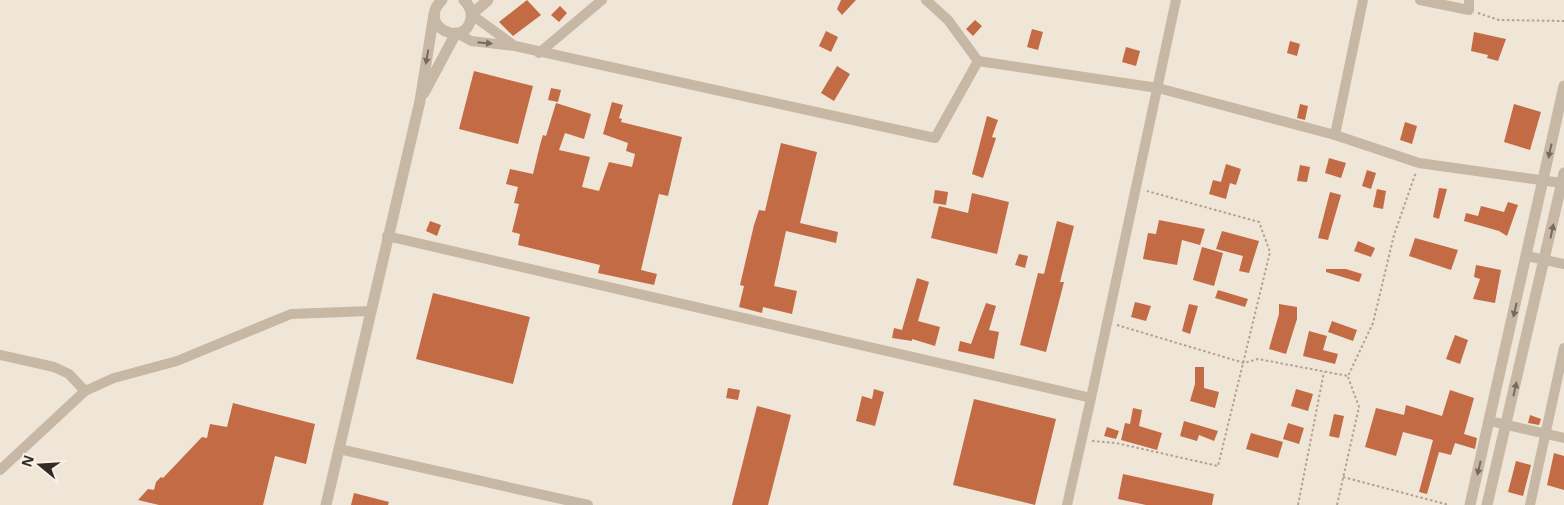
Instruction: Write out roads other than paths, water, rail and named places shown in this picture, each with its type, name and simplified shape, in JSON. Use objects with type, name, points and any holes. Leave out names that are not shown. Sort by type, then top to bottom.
[{"type":"street","points":[[326,505],[387,236],[420,101],[436,8],[442,0]]},
{"type":"street","points":[[420,101],[457,33],[468,27],[472,15],[486,0]]},
{"type":"street","points":[[539,53],[602,0]]},
{"type":"street","points":[[926,0],[948,20],[978,61],[1158,88],[1335,135],[1419,163],[1544,180],[1563,178],[1488,505]]},
{"type":"street","points":[[1067,505],[1176,0]]},
{"type":"street","points":[[1335,135],[1363,0]]},
{"type":"street","points":[[1420,0],[1469,5]]},
{"type":"street","points":[[465,1],[472,15],[515,46]]},
{"type":"street","points":[[436,8],[441,29],[445,32],[457,33],[471,41],[515,46],[539,53],[934,138],[978,61]]},
{"type":"street","points":[[1470,505],[1563,91]]},
{"type":"street","points":[[387,236],[1091,398]]},
{"type":"street","points":[[1527,256],[1564,264]]},
{"type":"street","points":[[0,470],[85,391],[114,378],[177,361],[291,314],[370,311]]},
{"type":"street","points":[[1530,505],[1547,434],[1564,348]]},
{"type":"street","points":[[0,355],[54,367],[69,374],[85,391]]},
{"type":"street","points":[[1490,420],[1564,438]]},
{"type":"street","points":[[339,449],[588,505]]}]
